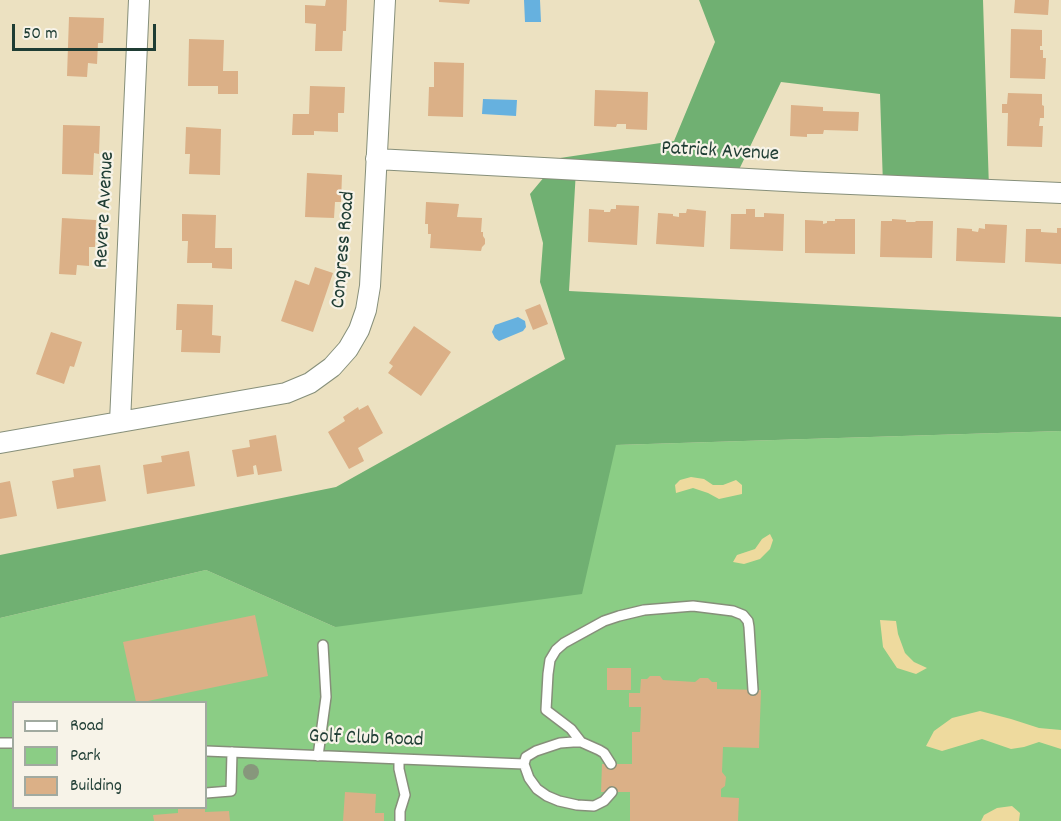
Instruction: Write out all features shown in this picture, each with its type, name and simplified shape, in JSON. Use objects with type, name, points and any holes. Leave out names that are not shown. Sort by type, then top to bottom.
[{"type":"street","name":"Revere Avenue","points":[[120,422],[139,0]]},
{"type":"street","name":"Congress Road","points":[[0,443],[286,393],[310,382],[332,367],[348,349],[359,330],[366,310],[370,286],[385,0]]},
{"type":"street","name":"Patrick Avenue","points":[[376,159],[804,182],[1061,192]]},
{"type":"lane","points":[[580,742],[571,729],[546,710],[550,660],[564,643],[604,621],[619,616],[644,610],[693,606],[733,611],[743,615],[749,627],[753,690]]},
{"type":"lane","points":[[318,756],[326,698],[323,645]]},
{"type":"lane","points":[[611,764],[604,753],[580,742],[567,742],[546,747],[526,758],[524,764],[529,778],[537,789],[560,801],[594,806],[604,801],[612,792]]},
{"type":"lane","name":"Golf Club Road","points":[[207,751],[524,764]]},
{"type":"lane","points":[[207,793],[231,791],[232,752]]},
{"type":"lane","points":[[399,759],[405,795],[400,811],[400,821]]},
{"type":"green space","points":[[699,0],[983,0],[989,189],[883,185],[880,94],[781,82],[735,178],[576,170],[569,291],[1061,317],[1061,431],[616,445],[582,594],[335,627],[206,570],[0,618],[0,555],[336,487],[565,359],[540,282],[543,243],[530,194],[560,158],[674,141],[715,42]]},
{"type":"green space","points":[[1061,431],[1061,821],[0,821],[0,618],[206,570],[335,627],[616,445]]},
{"type":"sand","points":[[691,477],[704,479],[713,485],[723,485],[736,480],[742,485],[742,494],[719,499],[693,488],[676,493],[675,485],[680,480]]},
{"type":"sand","points":[[770,534],[773,540],[770,549],[760,559],[744,564],[733,562],[737,555],[755,549],[762,539]]},
{"type":"sand","points":[[880,620],[896,621],[905,653],[914,662],[927,668],[916,674],[897,668],[883,647]]},
{"type":"sand","points":[[980,711],[1039,728],[1061,730],[1061,749],[1039,742],[1011,749],[982,739],[942,751],[926,746],[934,731],[952,718]]},
{"type":"sand","points":[[1012,806],[1020,813],[1019,821],[981,821],[984,815],[997,808]]},
{"type":"water","points":[[524,0],[540,0],[541,22],[525,22]]},
{"type":"water","points":[[483,99],[517,100],[516,116],[482,114]]},
{"type":"water","points":[[518,317],[525,321],[526,327],[523,331],[499,341],[495,338],[492,332],[495,325]]},
{"type":"building","points":[[326,0],[347,0],[346,31],[343,31],[342,51],[315,51],[316,24],[305,23],[305,5],[325,6]]},
{"type":"building","points":[[439,0],[470,0],[469,4],[439,2]]},
{"type":"building","points":[[1015,0],[1049,0],[1048,15],[1014,13]]},
{"type":"building","points":[[69,17],[104,18],[103,43],[98,43],[97,64],[88,63],[87,77],[67,76]]},
{"type":"building","points":[[1011,29],[1042,30],[1040,50],[1043,50],[1043,58],[1046,58],[1045,79],[1010,78]]},
{"type":"building","points":[[189,39],[224,40],[223,71],[238,71],[238,94],[218,94],[218,86],[188,86]]},
{"type":"building","points":[[434,62],[464,63],[463,117],[428,116],[429,87],[434,87]]},
{"type":"building","points":[[310,86],[345,87],[344,113],[338,113],[338,132],[314,131],[314,135],[292,135],[293,114],[309,114]]},
{"type":"building","points":[[595,90],[648,92],[647,130],[626,129],[626,124],[617,124],[616,127],[594,126]]},
{"type":"building","points":[[1008,93],[1042,94],[1044,118],[1040,118],[1039,126],[1043,126],[1042,147],[1007,146],[1008,113],[1002,113],[1002,104],[1007,104]]},
{"type":"building","points":[[791,105],[823,107],[823,111],[859,112],[858,131],[824,130],[823,134],[807,134],[807,137],[790,136]]},
{"type":"building","points":[[63,125],[100,126],[99,154],[94,153],[93,175],[62,174]]},
{"type":"building","points":[[186,127],[221,129],[220,175],[189,174],[190,154],[185,154]]},
{"type":"building","points":[[307,173],[342,175],[341,202],[335,202],[334,218],[305,217]]},
{"type":"building","points":[[426,202],[459,204],[457,217],[482,218],[481,232],[483,232],[485,244],[481,251],[430,248],[431,234],[428,234],[428,224],[425,224]]},
{"type":"building","points":[[616,205],[639,206],[637,245],[588,242],[589,209],[610,212],[611,209],[616,209]]},
{"type":"building","points":[[687,209],[706,211],[704,247],[656,244],[658,213],[673,214],[679,217],[679,213],[686,213]]},
{"type":"building","points":[[746,209],[755,209],[755,217],[764,217],[764,213],[784,214],[783,251],[730,249],[731,214],[746,214]]},
{"type":"building","points":[[182,214],[216,215],[215,248],[232,248],[232,269],[212,268],[212,263],[187,263],[188,241],[182,241]]},
{"type":"building","points":[[62,218],[96,220],[95,247],[89,247],[89,266],[77,265],[76,275],[59,274]]},
{"type":"building","points":[[835,219],[855,219],[855,254],[805,253],[805,220],[823,221],[823,224],[827,221],[835,221]]},
{"type":"building","points":[[892,219],[906,220],[906,222],[933,221],[932,258],[880,257],[881,221],[892,221]]},
{"type":"building","points":[[985,224],[1007,225],[1005,263],[956,261],[957,228],[972,229],[978,232],[979,228],[985,229]]},
{"type":"building","points":[[1057,228],[1061,228],[1061,264],[1025,262],[1026,229],[1041,229],[1041,232],[1057,233]]},
{"type":"building","points":[[315,267],[333,273],[313,332],[281,321],[295,280],[309,285]]},
{"type":"building","points":[[177,304],[213,305],[212,335],[221,336],[220,353],[181,352],[182,330],[176,330]]},
{"type":"building","points":[[540,304],[548,324],[533,330],[525,310]]},
{"type":"building","points":[[414,326],[451,352],[421,396],[388,373],[393,366],[389,363]]},
{"type":"building","points":[[51,332],[82,342],[74,367],[70,366],[64,384],[36,374]]},
{"type":"building","points":[[368,405],[383,433],[358,448],[364,461],[349,469],[328,432],[345,421],[343,417],[358,407],[359,410]]},
{"type":"building","points":[[276,435],[282,471],[258,475],[256,465],[253,466],[254,474],[237,477],[232,450],[250,447],[249,440]]},
{"type":"building","points":[[189,451],[195,486],[147,494],[143,465],[162,462],[161,456]]},
{"type":"building","points":[[100,465],[106,501],[57,509],[52,481],[74,477],[73,469]]},
{"type":"building","points":[[10,481],[17,516],[0,519],[0,483]]},
{"type":"building","points":[[255,615],[268,676],[148,701],[136,701],[123,642]]},
{"type":"building","points":[[607,668],[631,668],[631,690],[607,690]]},
{"type":"building","points":[[650,676],[660,676],[663,680],[695,682],[700,678],[708,678],[712,682],[717,682],[717,689],[761,690],[759,748],[723,747],[722,772],[726,777],[725,786],[721,789],[721,797],[739,798],[738,821],[630,821],[630,792],[601,792],[602,764],[632,764],[632,732],[640,732],[641,707],[629,707],[629,693],[640,693],[641,679],[647,679]]},
{"type":"building","points":[[345,792],[376,794],[375,813],[384,813],[384,821],[343,821]]},
{"type":"building","points":[[178,809],[205,809],[205,812],[229,811],[230,821],[154,821],[153,815],[178,813]]}]
